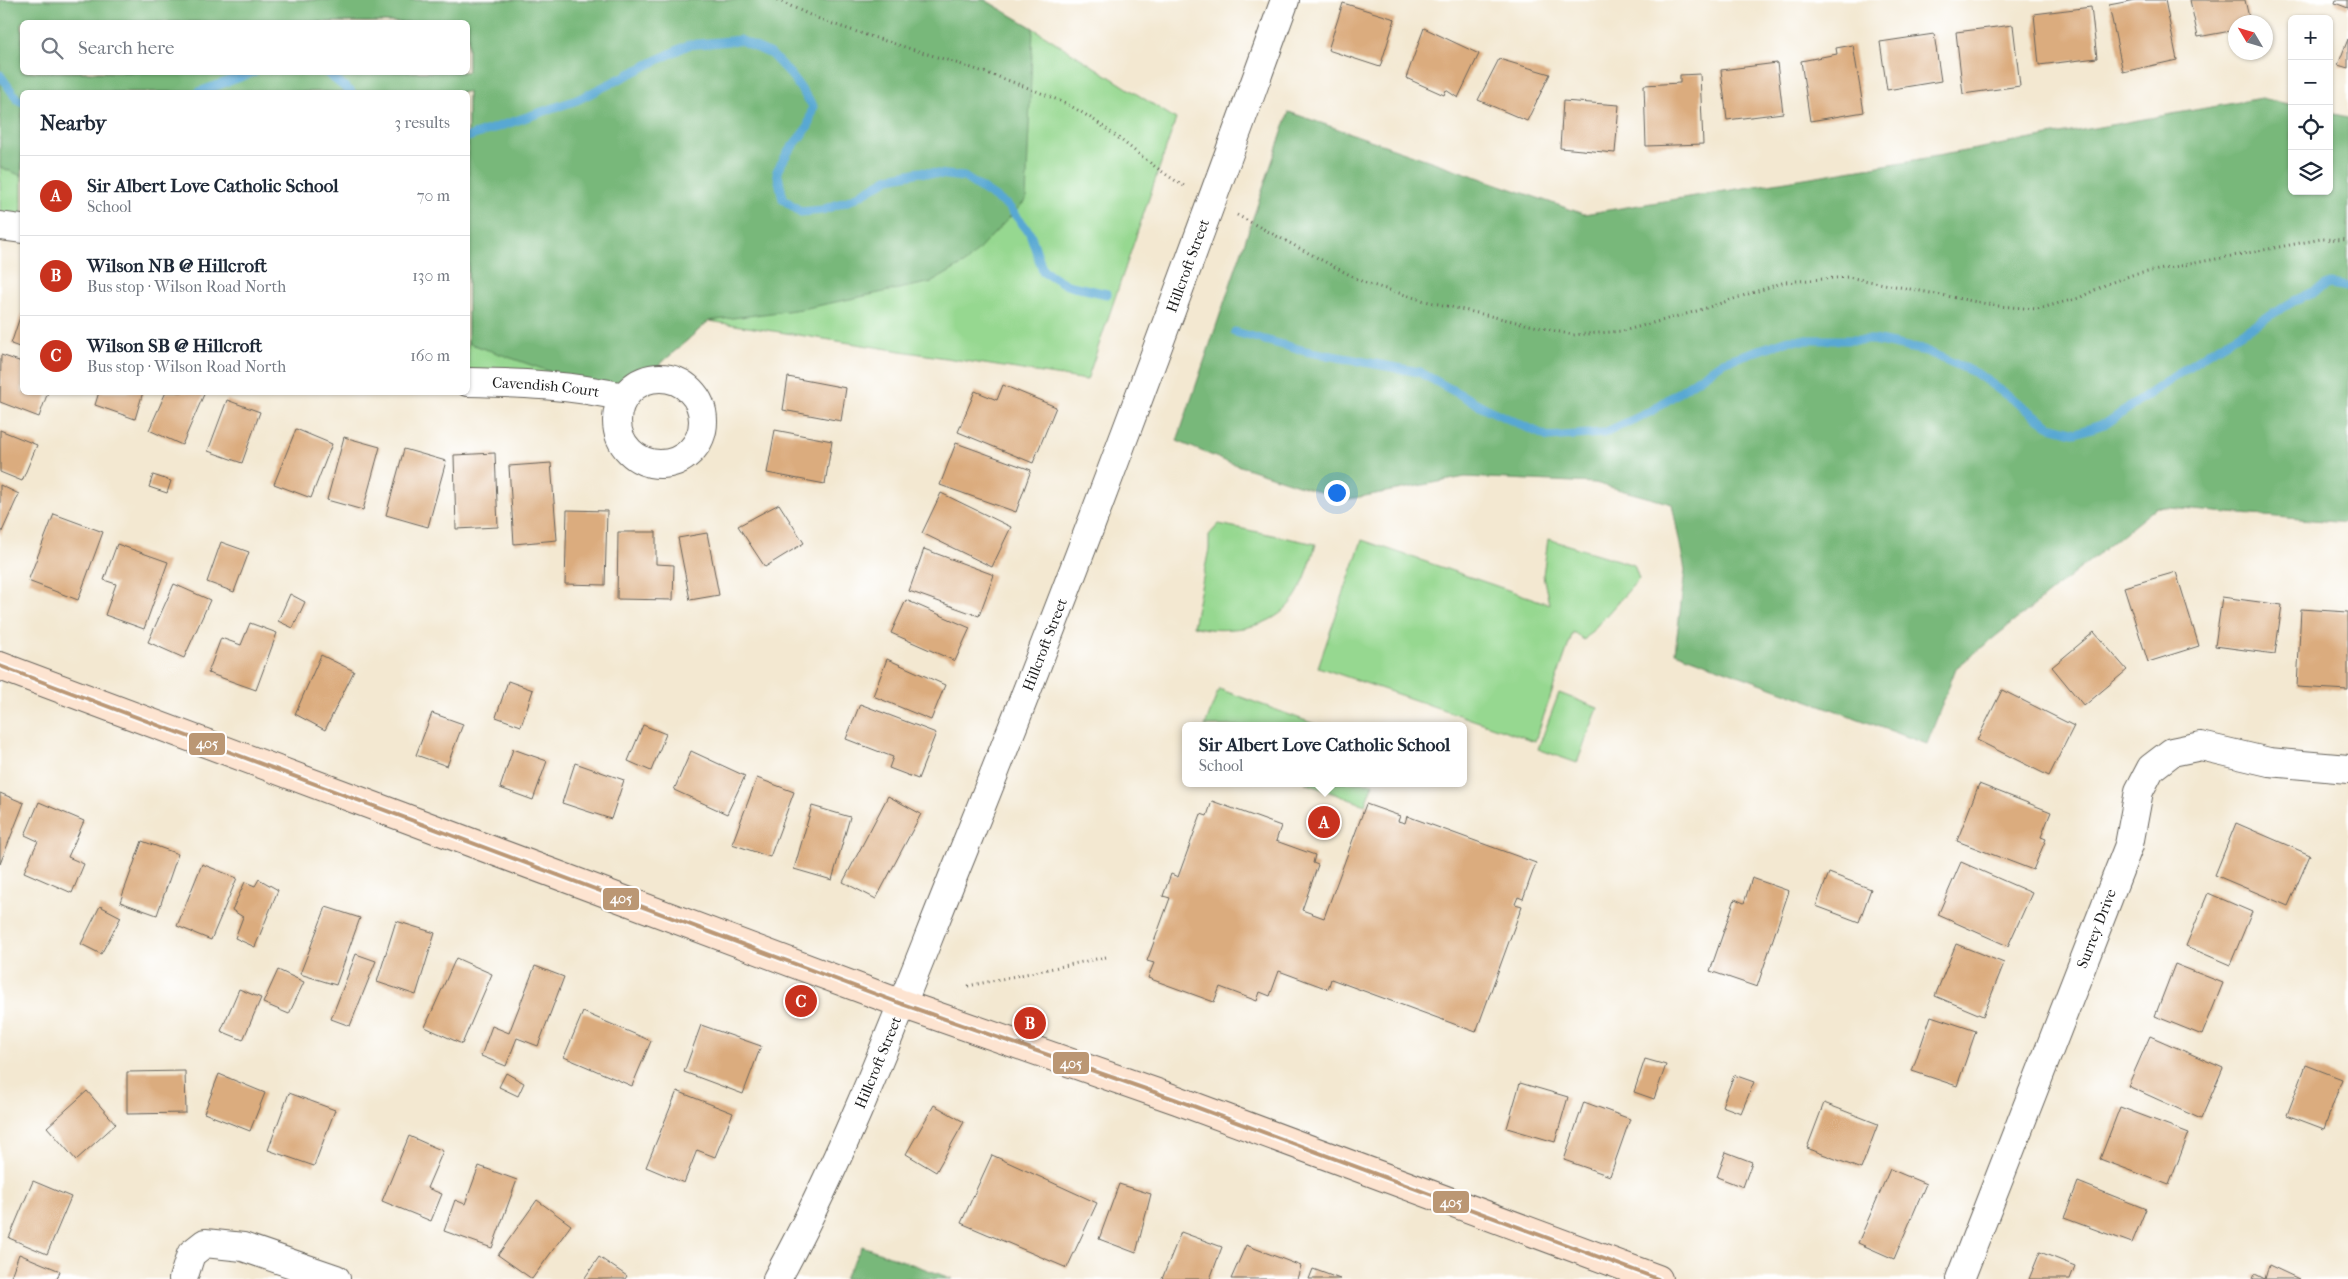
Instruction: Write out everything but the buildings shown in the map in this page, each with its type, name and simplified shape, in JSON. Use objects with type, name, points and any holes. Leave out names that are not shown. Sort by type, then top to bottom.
[{"type":"main road","points":[[0,666],[902,1004],[1186,1104],[1658,1279]]},
{"type":"street","name":"Hillcroft Street","points":[[777,1279],[809,1220],[902,1004],[1036,669],[1285,0]]},
{"type":"street","points":[[0,226],[20,229]]},
{"type":"street","name":"Cavendish Court","points":[[470,382],[522,383],[590,389],[623,397]]},
{"type":"street","name":"Surrey Drive","points":[[1960,1279],[2129,845],[2139,792],[2151,768],[2172,752],[2201,746],[2269,762],[2348,769]]},
{"type":"street","points":[[183,1279],[191,1254],[205,1243],[243,1247],[336,1279]]},
{"type":"path","points":[[777,0],[832,24],[929,53],[1061,102],[1113,132],[1163,174],[1176,182]]},
{"type":"path","points":[[1248,221],[1363,282],[1425,301],[1573,336],[1623,331],[1697,311],[1785,282],[1848,277],[1998,306],[2037,309],[2079,298],[2107,284],[2132,275],[2321,239],[2348,240]]},
{"type":"path","points":[[968,986],[1106,957]]},
{"type":"green space","points":[[0,0],[985,0],[1033,28],[1176,119],[1087,380],[709,321],[623,397],[470,380],[470,90],[20,90],[20,229],[0,226]]},
{"type":"green space","points":[[0,0],[985,0],[1033,28],[1026,200],[967,262],[932,282],[802,309],[709,321],[623,397],[470,344],[470,90],[20,90],[20,175],[0,167]]},
{"type":"green space","points":[[2262,98],[2288,104],[2288,195],[2333,195],[2333,114],[2348,117],[2348,523],[2157,507],[1956,668],[1927,744],[1675,652],[1685,570],[1672,504],[1595,483],[1465,477],[1344,500],[1225,461],[1177,441],[1289,112],[1584,214],[1903,162]]},
{"type":"green space","points":[[1219,524],[1316,544],[1300,588],[1285,610],[1274,618],[1260,624],[1236,629],[1224,630],[1193,626],[1209,549],[1209,535]]},
{"type":"green space","points":[[1548,539],[1634,565],[1639,579],[1584,640],[1573,632],[1535,741],[1318,667],[1362,540],[1549,604],[1543,575]]},
{"type":"green space","points":[[1219,689],[1309,722],[1207,722]]},
{"type":"green space","points":[[1559,693],[1598,708],[1577,763],[1538,749]]},
{"type":"green space","points":[[1316,787],[1372,787],[1365,805]]},
{"type":"green space","points":[[862,1246],[953,1279],[844,1279]]},
{"type":"waterway","points":[[470,136],[577,100],[688,45],[740,40],[771,54],[791,75],[813,106],[808,127],[788,152],[777,171],[783,199],[801,212],[822,210],[853,199],[889,178],[920,172],[964,177],[1008,206],[1030,233],[1043,271],[1067,285],[1107,294]]},
{"type":"waterway","points":[[0,75],[20,101]]},
{"type":"waterway","points":[[204,90],[246,75]]},
{"type":"waterway","points":[[330,75],[348,90]]},
{"type":"waterway","points":[[1235,332],[1305,351],[1419,372],[1489,410],[1548,437],[1604,433],[1650,412],[1723,362],[1789,340],[1874,340],[1926,351],[1976,373],[2050,426],[2076,433],[2107,423],[2214,349],[2294,301],[2330,284],[2348,287]]},
{"type":"transit line","name":"405","points":[[0,666],[902,1004],[1177,1100],[1658,1279]]},
{"type":"place","name":"Sir Albert Love Catholic School","points":[[1324,822]]},
{"type":"place","name":"Wilson SB @ Hillcroft","points":[[801,1001]]},
{"type":"place","name":"Wilson NB @ Hillcroft","points":[[1030,1023]]}]
